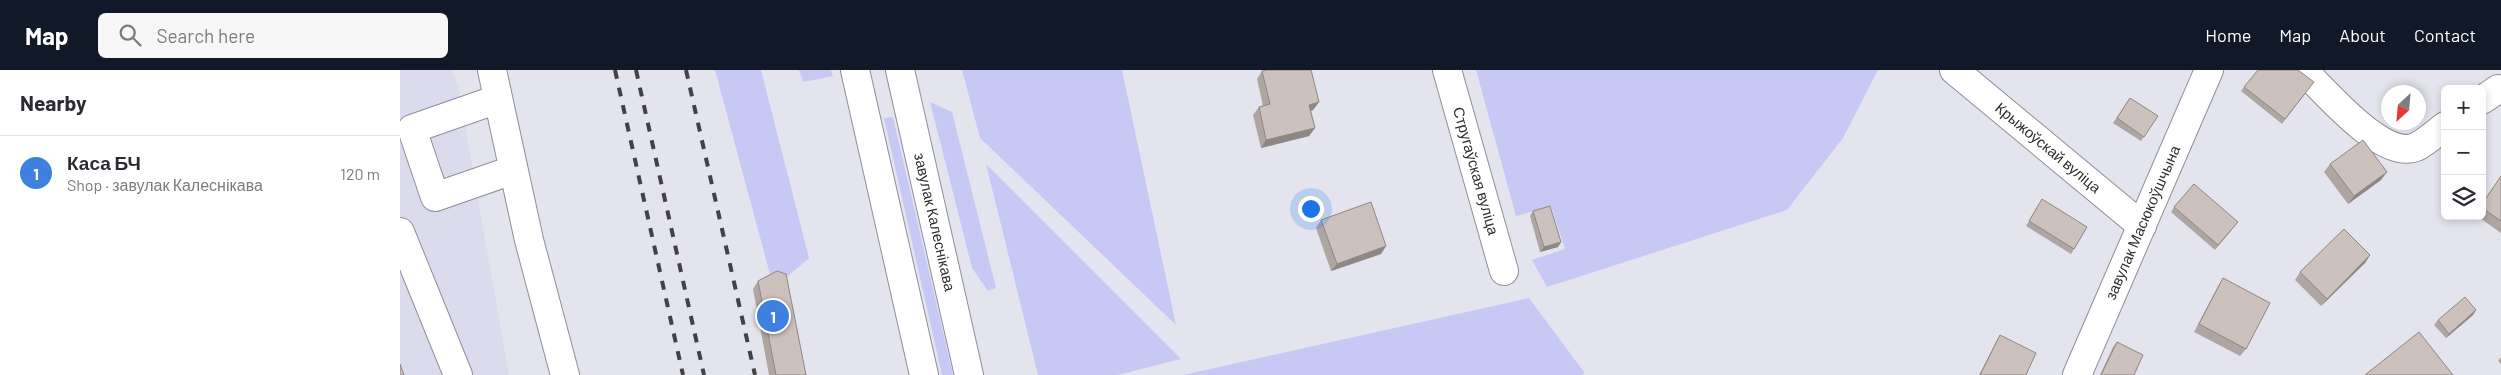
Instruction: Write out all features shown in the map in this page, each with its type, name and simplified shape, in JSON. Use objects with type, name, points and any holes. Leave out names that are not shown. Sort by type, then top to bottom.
[{"type":"street","points":[[492,70],[513,170],[565,375]]},
{"type":"street","points":[[855,70],[924,375]]},
{"type":"street","name":"завулак Калеснікава","points":[[900,70],[969,375]]},
{"type":"street","name":"Стругаўская вуліца","points":[[1447,70],[1504,271]]},
{"type":"street","name":"Крыжоўскай вуліца","points":[[1954,70],[2142,226]]},
{"type":"street","name":"завулак Масюкоўшчына","points":[[2077,375],[2209,70]]},
{"type":"street","points":[[2303,70],[2370,136],[2394,147],[2415,147],[2441,129]]},
{"type":"street","points":[[498,99],[412,129],[435,197],[513,170]]},
{"type":"street","points":[[400,232],[454,363]]},
{"type":"shaded area","points":[[400,70],[452,70],[458,86],[509,375],[400,375]]},
{"type":"shaded area","points":[[715,70],[761,70],[809,258],[781,282],[771,278]]},
{"type":"shaded area","points":[[799,70],[831,70],[833,76],[803,82]]},
{"type":"shaded area","points":[[962,70],[1122,70],[1176,325],[980,138]]},
{"type":"shaded area","points":[[1476,70],[1878,70],[1843,138],[1787,210],[1547,287],[1532,260],[1565,249],[1551,206],[1516,216]]},
{"type":"shaded area","points":[[930,102],[952,112],[996,288],[988,291],[972,268]]},
{"type":"shaded area","points":[[893,117],[953,375],[942,375],[884,118]]},
{"type":"shaded area","points":[[986,164],[1181,359],[1118,375],[1038,375]]},
{"type":"shaded area","points":[[1529,298],[1584,372],[1583,375],[1183,375]]},
{"type":"building","points":[[1311,70],[1319,102],[1309,105],[1315,128],[1266,140],[1259,107],[1270,104],[1262,71]]},
{"type":"building","points":[[2258,70],[2298,70],[2314,82],[2285,119],[2244,87]]},
{"type":"building","points":[[2130,98],[2158,116],[2144,137],[2117,118]]},
{"type":"building","points":[[2363,140],[2387,172],[2354,196],[2330,164]]},
{"type":"building","points":[[2501,176],[2501,221],[2486,211],[2486,198]]},
{"type":"building","points":[[2194,184],[2238,222],[2218,245],[2174,207]]},
{"type":"building","points":[[2042,199],[2087,227],[2074,249],[2029,221]]},
{"type":"building","points":[[1371,202],[1386,246],[1337,264],[1321,220]]},
{"type":"building","points":[[1550,206],[1561,242],[1544,247],[1533,211]]},
{"type":"building","points":[[2344,229],[2370,255],[2327,299],[2300,272]]},
{"type":"building","points":[[777,271],[786,274],[806,375],[776,375],[758,281]]},
{"type":"building","points":[[2223,278],[2270,303],[2246,349],[2199,324]]},
{"type":"building","points":[[2465,297],[2476,310],[2449,334],[2438,320]]},
{"type":"building","points":[[2419,332],[2453,375],[2365,375]]},
{"type":"building","points":[[2000,335],[2036,353],[2026,375],[1980,375]]},
{"type":"building","points":[[2117,342],[2143,355],[2134,375],[2101,375]]},
{"type":"building","points":[[400,364],[404,375],[400,375]]},
{"type":"railway","points":[[615,70],[683,375]]},
{"type":"railway","points":[[636,70],[704,375]]},
{"type":"railway","points":[[686,70],[755,375]]},
{"type":"place","name":"Каса БЧ","points":[[773,316]]}]
